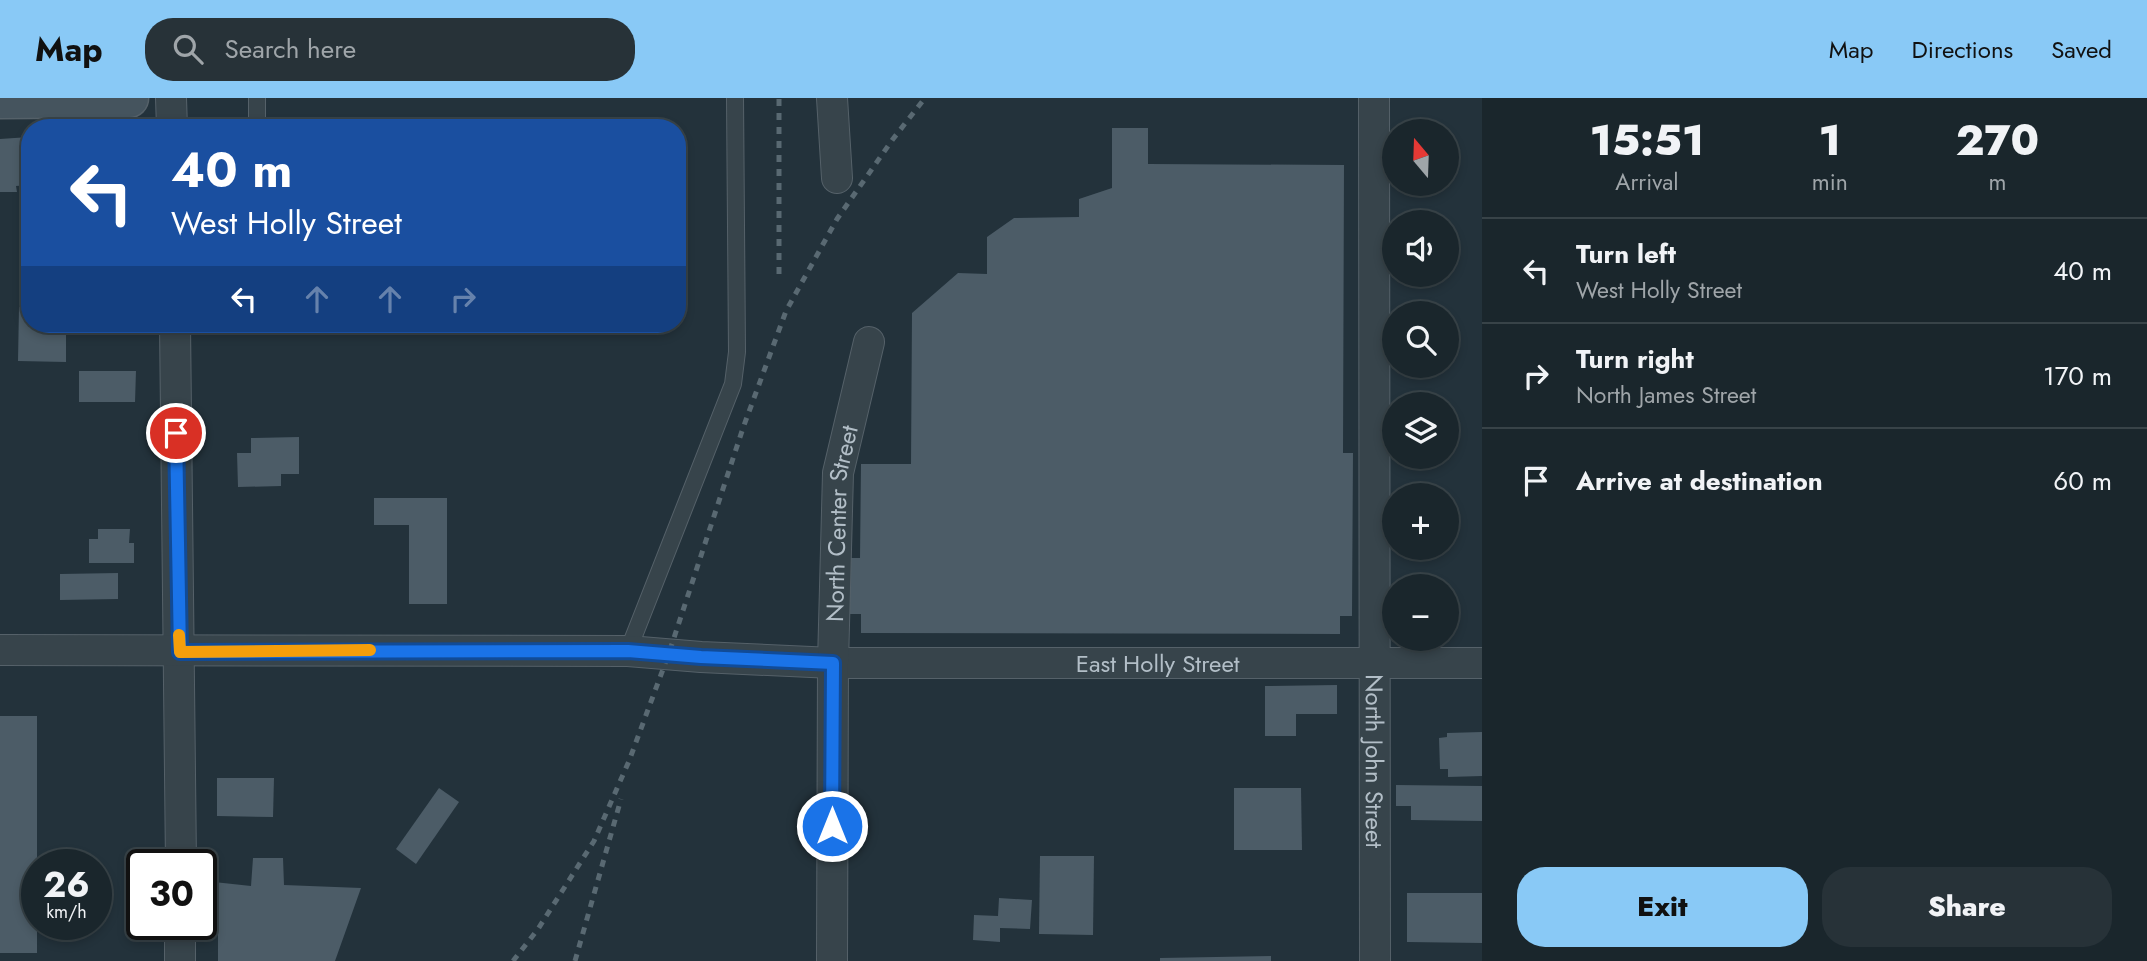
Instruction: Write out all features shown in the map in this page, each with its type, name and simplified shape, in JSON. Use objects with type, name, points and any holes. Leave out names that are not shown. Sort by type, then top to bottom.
[{"type":"street","points":[[0,99],[129,98]]},
{"type":"street","points":[[171,98],[172,119]]},
{"type":"street","points":[[832,98],[837,178]]},
{"type":"street","name":"North John Street","points":[[1374,98],[1375,961]]},
{"type":"street","points":[[175,333],[181,849]]},
{"type":"street","name":"North Center Street","points":[[832,961],[833,663],[838,473],[869,342]]},
{"type":"street","name":"East Holly Street","points":[[0,650],[628,651],[833,663],[1482,663]]},
{"type":"street","points":[[180,940],[180,961]]},
{"type":"lane","points":[[257,98],[257,119]]},
{"type":"lane","points":[[628,651],[733,384],[737,352],[735,98]]},
{"type":"building","points":[[1112,128],[1148,128],[1148,164],[1344,165],[1343,453],[1353,453],[1352,616],[1340,616],[1340,634],[861,633],[861,614],[848,614],[848,558],[860,558],[861,464],[911,464],[912,313],[958,273],[987,274],[987,237],[1014,218],[1079,217],[1079,199],[1112,188]]},
{"type":"building","points":[[21,138],[21,186],[16,186],[17,192],[0,192],[0,139]]},
{"type":"building","points":[[19,307],[21,333],[66,333],[66,362],[18,361]]},
{"type":"building","points":[[79,371],[136,371],[135,402],[79,402]]},
{"type":"building","points":[[299,437],[299,474],[281,474],[281,486],[238,487],[237,453],[251,453],[251,438]]},
{"type":"building","points":[[374,498],[447,498],[447,604],[409,604],[409,525],[374,525]]},
{"type":"building","points":[[98,529],[130,529],[129,543],[134,543],[134,563],[89,563],[89,539],[98,539]]},
{"type":"building","points":[[118,573],[118,599],[60,600],[60,574]]},
{"type":"building","points":[[1337,685],[1337,714],[1296,714],[1296,736],[1265,736],[1265,686]]},
{"type":"building","points":[[0,716],[37,716],[37,849],[21,849],[21,940],[37,940],[37,953],[0,953]]},
{"type":"building","points":[[1482,732],[1482,776],[1448,777],[1448,769],[1440,769],[1439,738],[1447,737],[1447,733]]},
{"type":"building","points":[[217,778],[274,778],[273,817],[217,816]]},
{"type":"building","points":[[1396,785],[1482,786],[1482,821],[1411,820],[1411,806],[1396,806]]},
{"type":"building","points":[[439,788],[459,802],[416,864],[396,849]]},
{"type":"building","points":[[1234,788],[1301,788],[1302,850],[1234,850]]},
{"type":"building","points":[[1040,856],[1094,856],[1093,935],[1039,934]]},
{"type":"building","points":[[253,858],[283,858],[284,885],[361,888],[335,961],[218,961],[217,882],[251,886]]},
{"type":"building","points":[[1407,893],[1482,893],[1482,943],[1407,942]]},
{"type":"building","points":[[999,898],[1032,900],[1030,929],[1000,928],[1000,942],[973,940],[974,915],[998,916]]},
{"type":"building","points":[[1271,956],[1271,961],[1160,961],[1160,958]]},
{"type":"railway","points":[[779,98],[779,274]]},
{"type":"railway","points":[[513,961],[538,929],[594,841],[629,761],[669,653],[743,428],[786,311],[837,219],[925,98]]},
{"type":"railway","points":[[575,961],[621,799]]},
{"type":"slow traffic","points":[[179,635],[180,652],[370,650]]},
{"type":"route","points":[[176,433],[180,652],[628,651],[833,663],[832,826]]}]
